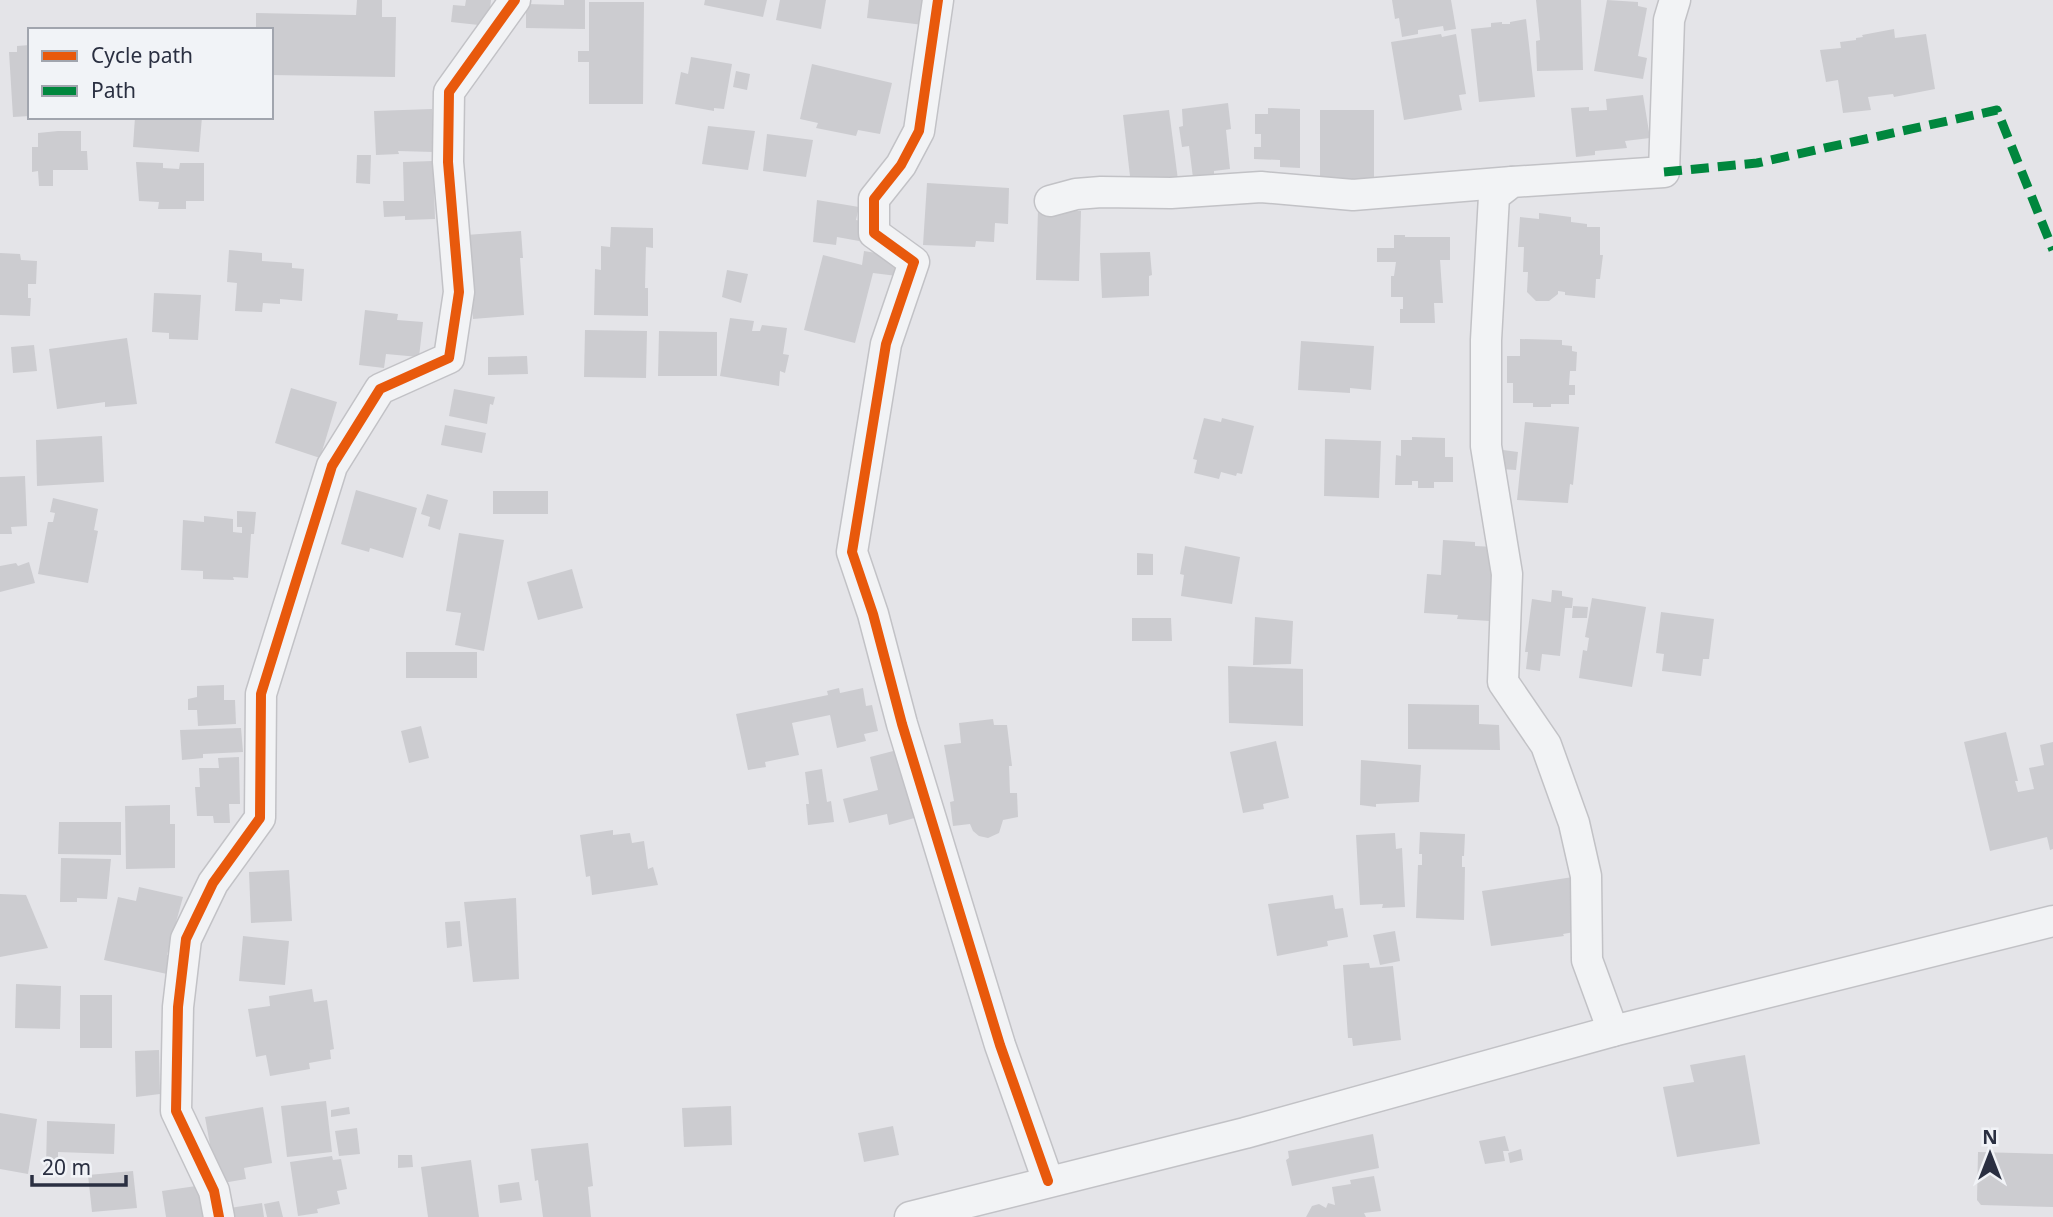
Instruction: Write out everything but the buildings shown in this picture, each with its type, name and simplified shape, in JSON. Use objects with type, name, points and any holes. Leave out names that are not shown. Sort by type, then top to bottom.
[{"type":"street","points":[[219,1217],[214,1191],[176,1111],[178,1007],[186,939],[213,883],[260,818],[261,694],[332,466],[380,389],[449,358],[459,292],[448,162],[449,92],[515,0]]},
{"type":"street","points":[[938,0],[919,131],[901,166],[874,199],[874,233],[914,262],[886,344],[852,552],[873,614],[902,724],[999,1045],[1048,1181]]},
{"type":"street","points":[[1050,201],[1076,194],[1101,192],[1171,193],[1261,187],[1353,195],[1664,172],[1669,20],[1675,0]]},
{"type":"street","points":[[1512,182],[1494,196],[1486,340],[1486,446],[1507,574],[1503,682],[1546,745],[1574,823],[1586,876],[1587,960],[1614,1031]]},
{"type":"street","points":[[910,1217],[1245,1133],[1614,1031],[2053,921]]},
{"type":"marked path","points":[[1664,172],[1757,163],[1997,110],[2053,250]]},
{"type":"cycle path","points":[[219,1217],[214,1191],[176,1111],[178,1007],[186,939],[213,883],[260,818],[261,694],[332,466],[380,389],[449,358],[459,292],[448,162],[449,92],[515,0]]},
{"type":"cycle path","points":[[938,0],[919,131],[901,165],[874,199],[874,233],[914,262],[886,344],[852,552],[873,614],[902,724],[1000,1045],[1048,1181]]}]
